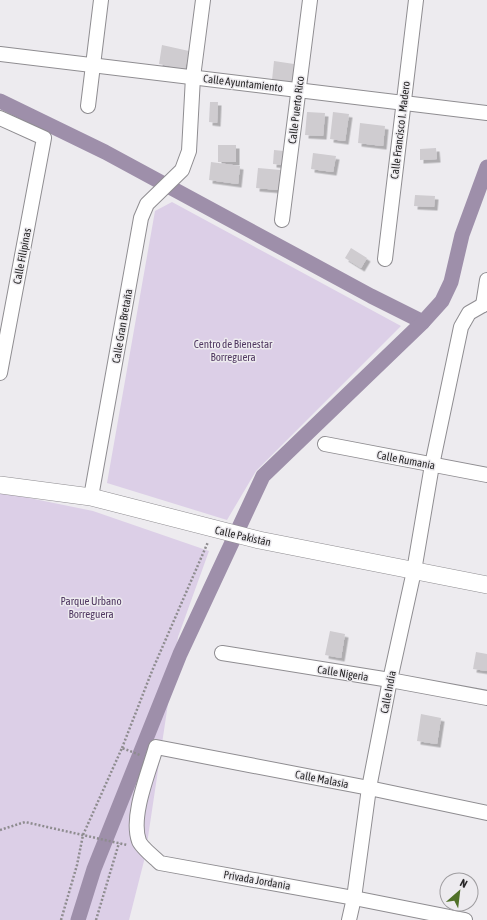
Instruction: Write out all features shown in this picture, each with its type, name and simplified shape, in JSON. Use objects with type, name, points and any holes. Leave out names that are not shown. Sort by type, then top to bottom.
[{"type":"street","points":[[88,106],[101,0]]},
{"type":"street","points":[[193,77],[203,0]]},
{"type":"street","name":"Calle Puerto Rico","points":[[282,220],[310,0]]},
{"type":"street","name":"Calle Francisco I. Madero","points":[[385,259],[416,0]]},
{"type":"street","name":"Calle Ayuntamiento","points":[[0,54],[487,113]]},
{"type":"street","name":"Calle Gran Bretaña","points":[[91,497],[141,218],[147,204],[182,170],[188,151],[193,77]]},
{"type":"street","name":"Calle Filipinas","points":[[0,118],[44,138],[0,373]]},
{"type":"street","points":[[485,306],[487,280]]},
{"type":"street","name":"Calle India","points":[[349,920],[354,898],[369,788],[390,680],[414,571],[432,465],[461,327],[469,313],[485,306]]},
{"type":"street","name":"Calle Rumania","points":[[325,444],[487,475]]},
{"type":"street","name":"Calle Pakistán","points":[[0,484],[91,497],[259,540],[487,585]]},
{"type":"street","name":"Calle Nigeria","points":[[222,653],[390,680],[487,698]]},
{"type":"street","points":[[139,842],[136,823],[139,804],[154,754]]},
{"type":"street","name":"Calle Malasia","points":[[154,754],[369,788],[487,813]]},
{"type":"street","name":"Privada Jordania","points":[[139,842],[160,863],[354,898],[465,920]]},
{"type":"path","points":[[61,920],[77,865],[83,835],[122,748],[152,671],[214,529]]},
{"type":"path","points":[[122,748],[154,754]]},
{"type":"path","points":[[0,830],[25,822],[126,845],[139,842]]},
{"type":"path","points":[[96,920],[119,843]]},
{"type":"green space","name":"Centro de Bienestar Borreguera","points":[[172,202],[401,326],[256,471],[227,520],[107,483],[155,211]]},
{"type":"green space","name":"Parque Urbano Borreguera","points":[[0,492],[93,511],[209,551],[178,637],[145,857],[129,920],[0,920]]},
{"type":"building","points":[[162,45],[189,51],[185,69],[159,64]]},
{"type":"building","points":[[274,61],[294,64],[292,82],[272,80]]},
{"type":"building","points":[[210,102],[218,102],[217,123],[209,122]]},
{"type":"building","points":[[307,112],[325,113],[323,136],[305,135]]},
{"type":"building","points":[[333,112],[349,114],[345,141],[330,139]]},
{"type":"building","points":[[360,123],[385,126],[383,146],[358,143]]},
{"type":"building","points":[[218,145],[236,145],[236,162],[218,162]]},
{"type":"building","points":[[436,148],[437,159],[420,160],[420,149]]},
{"type":"building","points":[[274,150],[284,151],[283,165],[273,164]]},
{"type":"building","points":[[313,153],[336,156],[333,172],[311,169]]},
{"type":"building","points":[[211,162],[240,166],[238,184],[209,180]]},
{"type":"building","points":[[258,168],[281,170],[279,190],[256,188]]},
{"type":"building","points":[[415,195],[435,196],[434,207],[414,206]]},
{"type":"building","points":[[351,248],[367,258],[361,268],[345,258]]},
{"type":"building","points":[[330,631],[345,634],[341,658],[325,655]]},
{"type":"building","points":[[476,652],[487,654],[487,671],[473,669]]},
{"type":"building","points":[[421,714],[441,718],[437,744],[417,741]]},
{"type":"waterway","points":[[0,101],[105,152],[371,296],[423,322]]},
{"type":"waterway","points":[[78,920],[94,869],[180,654],[263,476],[423,322],[442,301],[451,282],[462,235],[487,167]]}]
